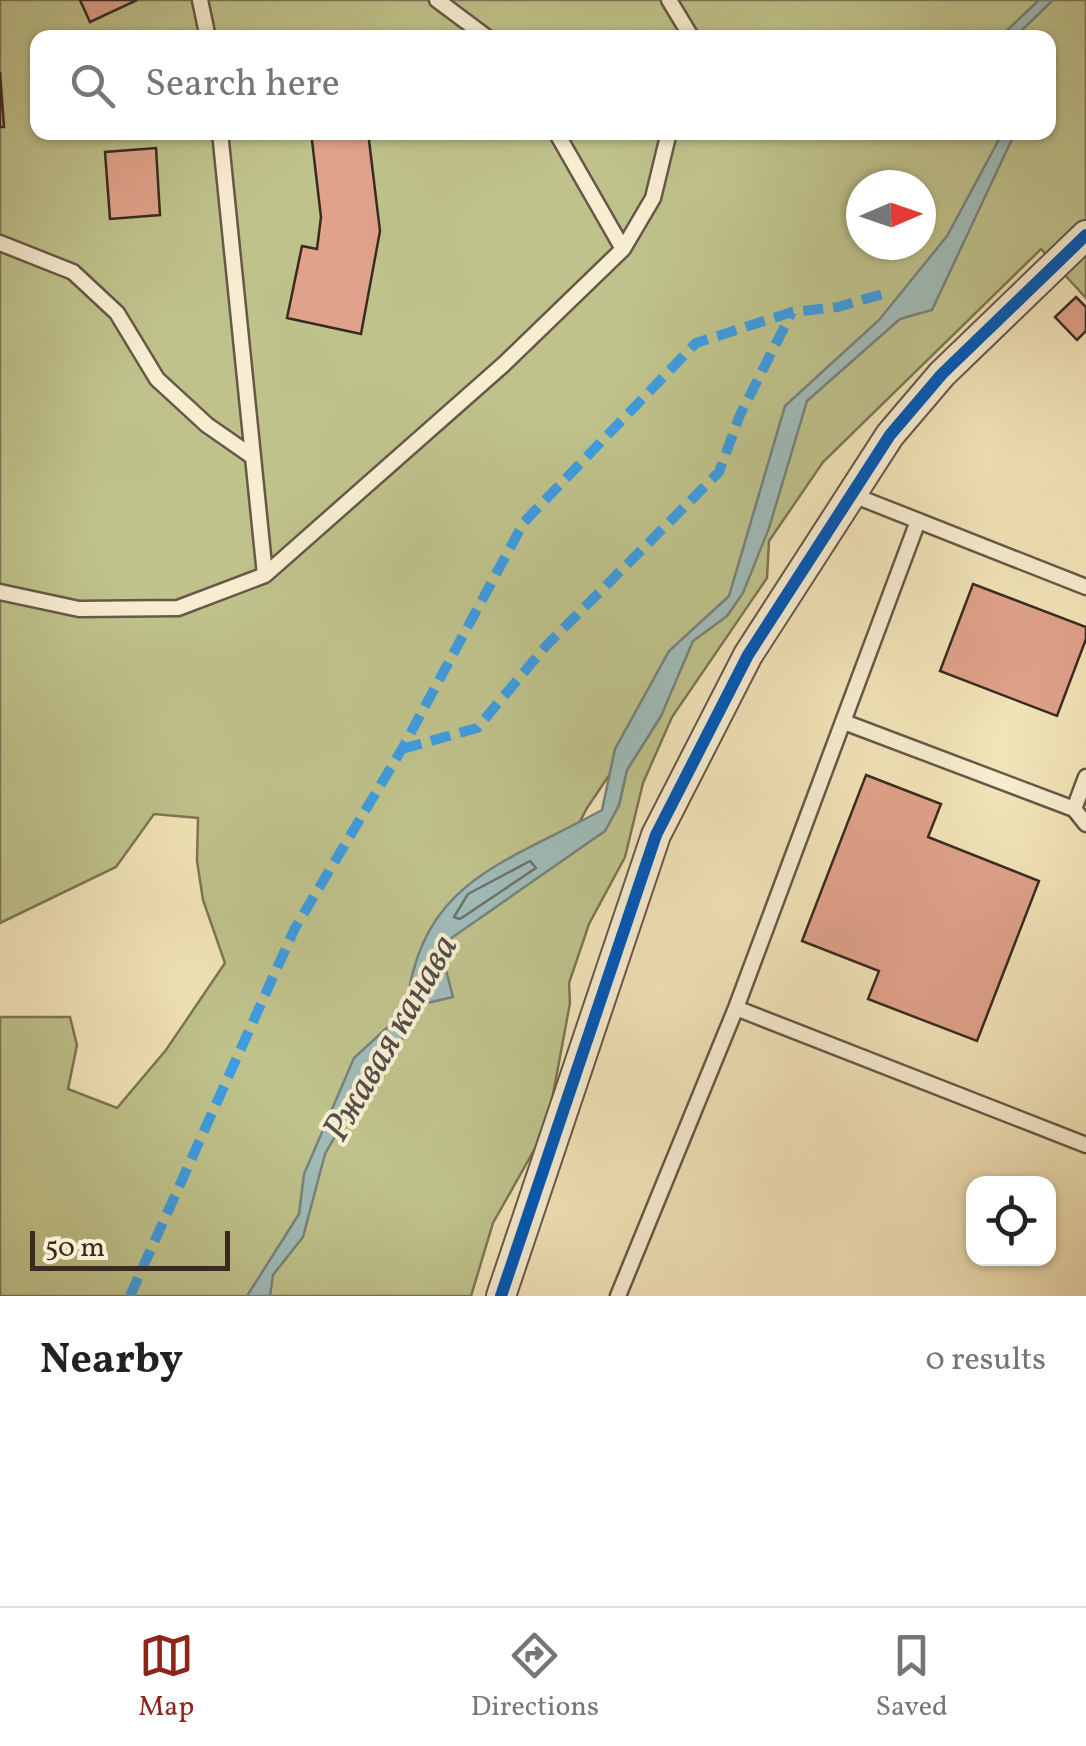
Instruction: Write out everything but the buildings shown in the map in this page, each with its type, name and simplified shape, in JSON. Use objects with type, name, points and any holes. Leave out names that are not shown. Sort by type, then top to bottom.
[{"type":"street","points":[[502,1296],[656,836],[748,655],[890,435],[942,374],[1086,235]]},
{"type":"lane","points":[[200,0],[206,30]]},
{"type":"lane","points":[[437,0],[477,30]]},
{"type":"lane","points":[[669,0],[687,30]]},
{"type":"lane","points":[[221,140],[265,575]]},
{"type":"lane","points":[[561,140],[623,249]]},
{"type":"lane","points":[[0,592],[79,609],[178,608],[265,575],[504,364],[623,249],[653,198],[667,140]]},
{"type":"lane","points":[[0,243],[73,272],[118,313],[157,379],[207,425],[253,457]]},
{"type":"lane","points":[[852,489],[862,498],[1086,587]]},
{"type":"lane","points":[[618,1296],[736,1008],[918,521]]},
{"type":"lane","points":[[844,722],[1074,809],[1086,824]]},
{"type":"lane","points":[[1074,809],[1086,776]]},
{"type":"lane","points":[[736,1008],[1086,1146]]},
{"type":"green space","points":[[0,0],[1086,0],[1086,298],[1041,249],[823,462],[769,541],[767,578],[672,717],[643,783],[625,857],[589,924],[569,983],[570,1003],[547,1127],[493,1223],[471,1296],[0,1296],[0,1017],[70,1017],[77,1045],[68,1089],[117,1108],[166,1050],[225,963],[203,900],[197,861],[198,818],[154,814],[116,867],[0,923]],"holes":[[[670,685],[661,716],[627,770],[619,805],[605,831],[559,862],[587,808]]]},
{"type":"water","points":[[1039,0],[1053,0],[1022,30],[1007,30]]},
{"type":"water","name":"Ржавая канава","points":[[999,140],[1012,140],[932,310],[900,319],[807,401],[769,528],[743,593],[727,616],[693,641],[661,716],[627,770],[619,805],[605,831],[450,939],[443,958],[453,997],[427,1003],[412,1019],[373,1095],[341,1126],[325,1154],[303,1237],[273,1275],[270,1296],[247,1296],[299,1214],[304,1174],[354,1058],[406,1010],[414,967],[428,932],[472,882],[500,863],[602,810],[615,749],[669,651],[729,596],[785,406],[879,320],[928,260],[936,260],[936,250]]},
{"type":"marked path","points":[[130,1296],[295,928],[402,749],[524,522],[696,343],[792,312],[838,307],[886,293]]},
{"type":"marked path","points":[[402,749],[477,728],[546,646],[719,472],[740,415],[792,312]]},
{"type":"cycle path","points":[[501,1296],[656,835],[748,655],[890,435],[942,374],[1086,235]]}]
